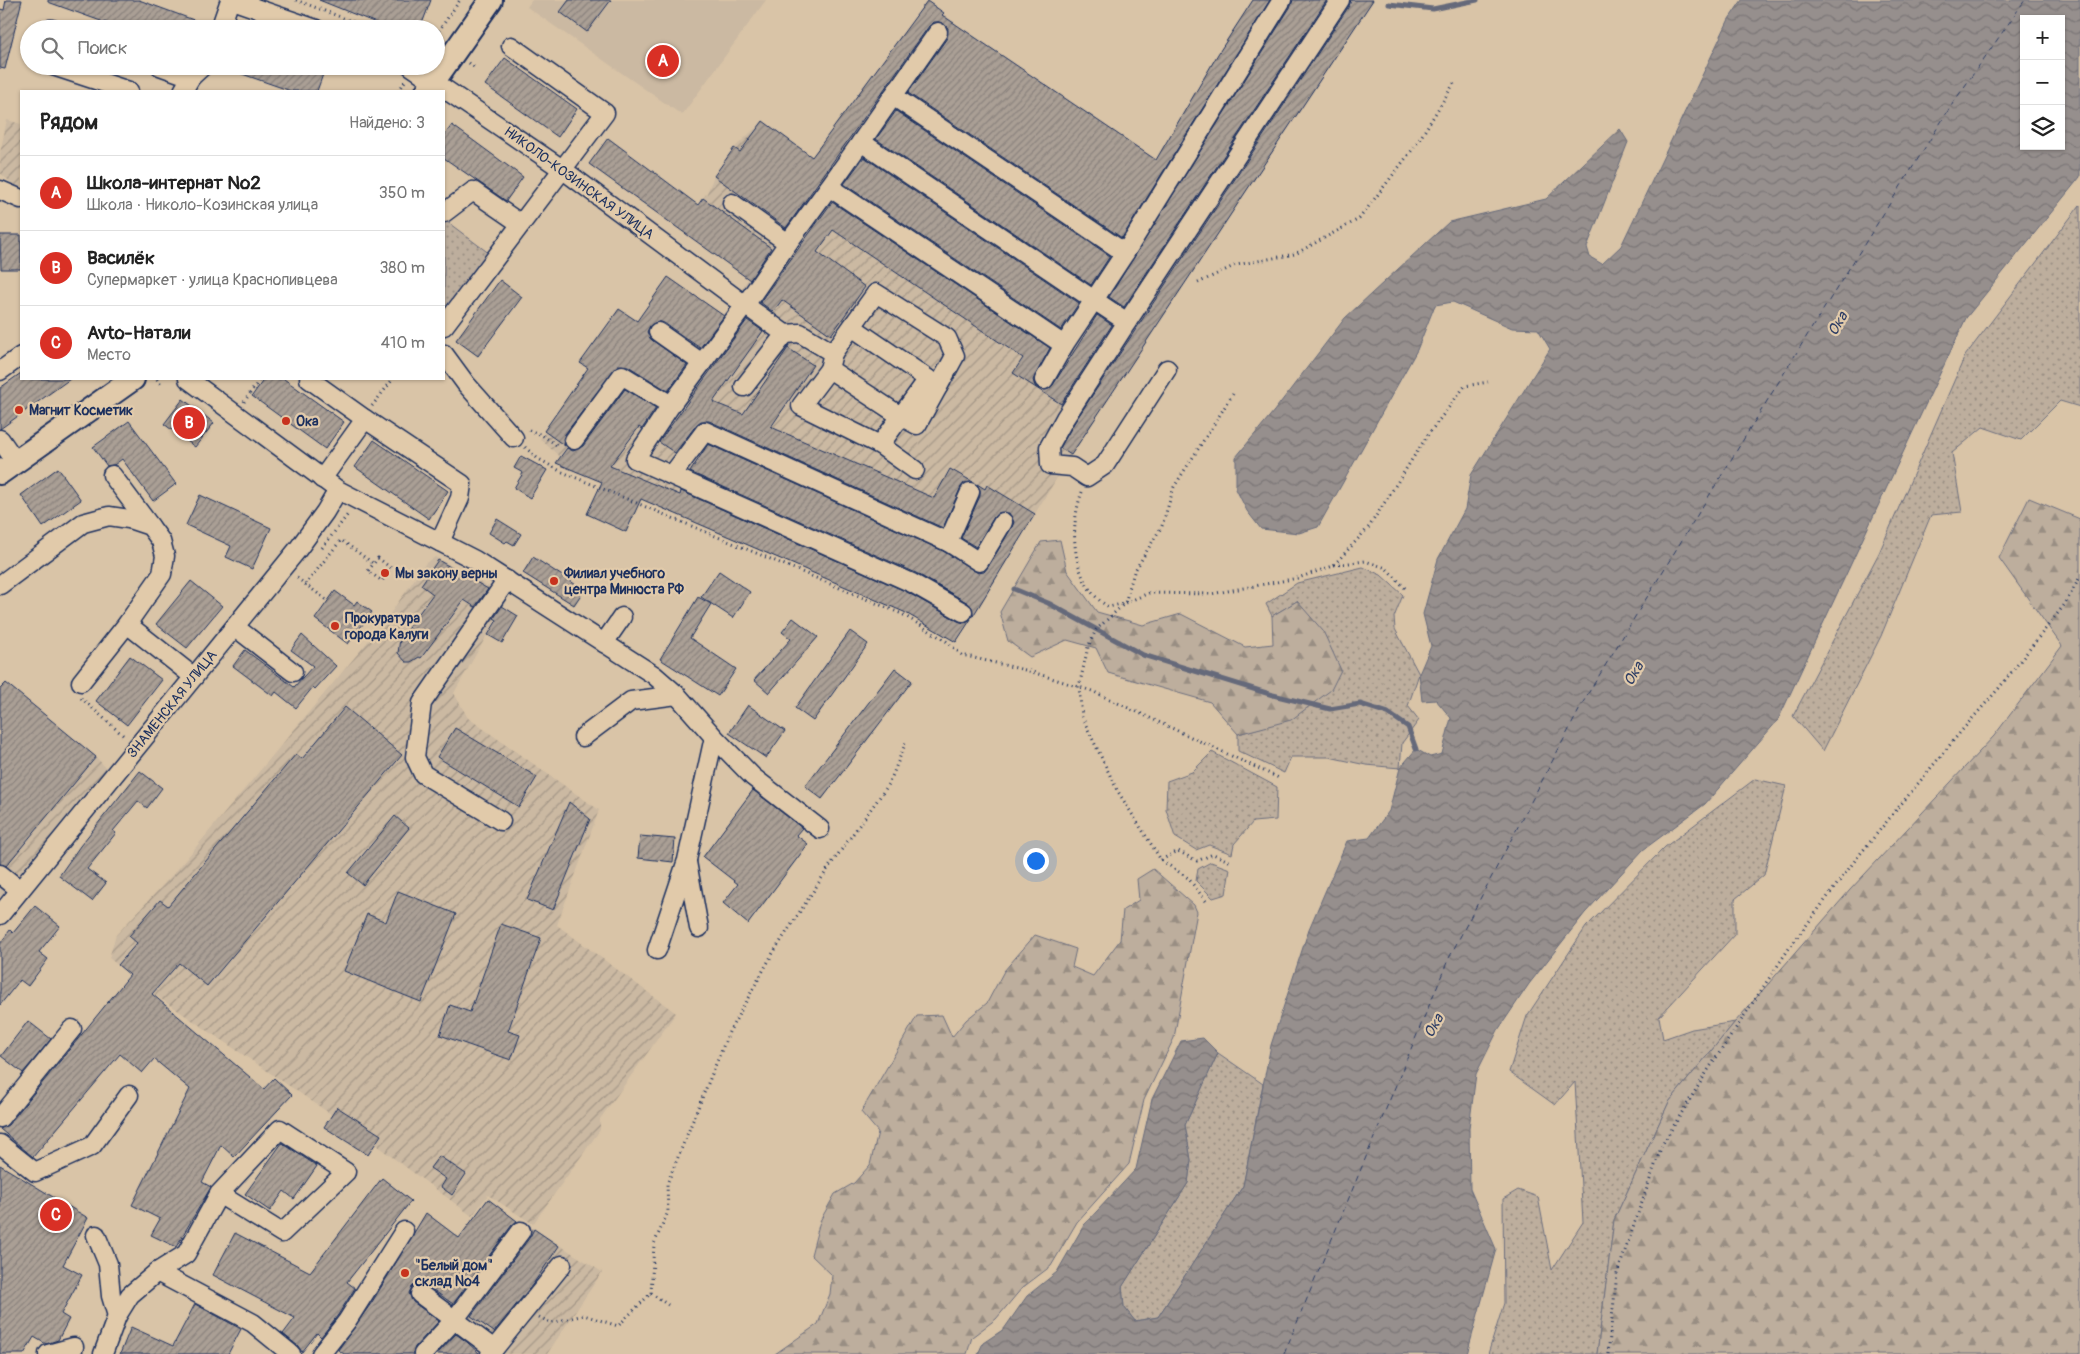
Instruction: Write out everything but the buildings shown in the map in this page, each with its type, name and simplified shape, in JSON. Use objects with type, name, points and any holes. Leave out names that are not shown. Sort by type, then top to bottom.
[{"type":"main road","points":[[445,65],[491,0]]},
{"type":"main road","points":[[430,86],[438,75]]},
{"type":"main road","points":[[8,468],[132,380]]},
{"type":"street","points":[[223,20],[231,0],[290,20]]},
{"type":"street","points":[[1044,380],[1064,345],[1125,253],[1282,0]]},
{"type":"street","points":[[1167,369],[1105,465],[1087,478],[1072,468],[1050,465],[1049,446],[1065,418],[1340,0]]},
{"type":"street","points":[[938,32],[634,458],[912,583],[963,612]]},
{"type":"street","points":[[445,325],[605,114],[511,46]]},
{"type":"street","points":[[80,75],[126,90]]},
{"type":"street","name":"НИКОЛО-КОЗИНСКАЯ УЛИЦА","points":[[420,75],[430,86]]},
{"type":"street","name":"НИКОЛО-КОЗИНСКАЯ УЛИЦА","points":[[445,95],[562,169],[785,334]]},
{"type":"street","points":[[893,96],[1125,253]]},
{"type":"street","points":[[860,142],[1127,322]]},
{"type":"street","points":[[829,187],[1064,345]]},
{"type":"street","points":[[0,190],[20,199]]},
{"type":"street","points":[[445,212],[473,191],[521,224]]},
{"type":"street","points":[[732,203],[788,244]]},
{"type":"street","points":[[880,446],[902,417],[956,356],[947,338],[876,293],[801,406],[880,446],[915,470]]},
{"type":"street","points":[[852,327],[933,383]]},
{"type":"street","points":[[658,332],[702,363]]},
{"type":"street","points":[[744,387],[785,334],[800,333],[831,361],[902,417]]},
{"type":"street","points":[[445,355],[466,384],[514,438]]},
{"type":"street","points":[[0,371],[20,357]]},
{"type":"street","points":[[574,440],[622,375],[671,405]]},
{"type":"street","points":[[189,380],[338,490],[475,560],[654,675],[677,695],[753,777],[820,829]]},
{"type":"street","points":[[310,380],[462,484],[460,498],[440,542]]},
{"type":"street","points":[[322,479],[365,419]]},
{"type":"street","points":[[672,475],[704,431],[948,542],[979,562],[1003,522]]},
{"type":"street","points":[[0,439],[8,468]]},
{"type":"street","points":[[81,682],[127,624],[162,574],[165,556],[161,541],[112,475]]},
{"type":"street","name":"ЗНАМЕНСКАЯ УЛИЦА","points":[[0,915],[298,549],[325,512],[338,490]]},
{"type":"street","points":[[948,542],[970,492]]},
{"type":"street","points":[[0,585],[83,523],[109,516],[129,519],[150,526]]},
{"type":"street","points":[[501,821],[423,774],[415,758],[422,703],[507,580]]},
{"type":"street","points":[[604,642],[622,616]]},
{"type":"street","points":[[127,624],[194,677]]},
{"type":"street","points":[[235,627],[293,672]]},
{"type":"street","points":[[583,737],[631,701],[677,695]]},
{"type":"street","points":[[657,950],[687,860],[714,737]]},
{"type":"street","points":[[687,860],[699,928]]},
{"type":"street","points":[[0,874],[20,890]]},
{"type":"street","points":[[0,1118],[72,1029]]},
{"type":"street","points":[[0,1144],[35,1172],[92,1146],[129,1095]]},
{"type":"street","points":[[103,1354],[117,1316],[130,1295],[157,1272],[186,1254],[219,1194],[280,1129],[346,1172],[282,1233],[219,1194]]},
{"type":"street","points":[[320,1354],[347,1321],[404,1231]]},
{"type":"street","points":[[423,1354],[455,1319],[521,1231]]},
{"type":"street","points":[[96,1235],[108,1264],[111,1296],[117,1316]]},
{"type":"street","points":[[420,1294],[455,1319],[492,1351],[562,1265]]},
{"type":"street","points":[[157,1272],[253,1323],[291,1354]]},
{"type":"street","points":[[48,1354],[74,1346]]},
{"type":"path","points":[[296,0],[348,20]]},
{"type":"path","points":[[445,22],[460,0]]},
{"type":"path","points":[[1198,283],[1236,265],[1295,254],[1359,219],[1416,145],[1456,80]]},
{"type":"path","points":[[158,380],[161,385]]},
{"type":"path","points":[[235,415],[259,380]]},
{"type":"path","points":[[365,419],[392,380]]},
{"type":"path","points":[[1333,566],[1369,527],[1427,436],[1465,386],[1488,382]]},
{"type":"path","points":[[1206,901],[1188,878],[1161,860],[1117,790],[1082,717],[1079,687],[1088,647],[1096,630],[1125,603],[1134,572],[1162,526],[1174,487],[1232,394]]},
{"type":"path","points":[[529,429],[560,447],[574,440]]},
{"type":"path","points":[[514,438],[537,458],[560,471],[902,614],[946,641],[962,656],[1029,671],[1079,687],[1281,779]]},
{"type":"path","points":[[1087,478],[1078,502],[1077,563],[1087,586],[1100,601],[1109,607],[1125,603],[1149,593],[1211,594],[1298,578],[1333,566],[1365,561],[1386,568],[1406,588]]},
{"type":"path","points":[[305,584],[341,540],[374,564]]},
{"type":"path","points":[[378,558],[391,568],[382,581],[368,571],[374,564],[378,558]]},
{"type":"path","points":[[1608,1354],[1617,1274],[1662,1145],[1708,1070],[1790,947],[1856,859],[2011,673],[2065,604],[2080,577]]},
{"type":"path","points":[[297,578],[328,601]]},
{"type":"path","points":[[81,682],[81,700],[136,747]]},
{"type":"path","points":[[525,1311],[551,1323],[584,1315],[618,1326],[651,1293],[654,1244],[668,1212],[666,1184],[729,1032],[773,953],[829,868],[889,784],[906,742]]},
{"type":"path","points":[[1161,860],[1178,851],[1196,861],[1213,854],[1231,862]]},
{"type":"path","points":[[651,1293],[668,1305]]},
{"type":"shaded area","points":[[532,0],[766,0],[682,115],[527,7]]},
{"type":"shaded area","points":[[1253,0],[1373,0],[1071,455],[956,642],[904,612],[565,467],[560,457],[540,439],[588,369],[580,363],[619,309],[637,321],[668,277],[724,316],[748,279],[680,229],[707,193],[714,176],[734,148],[763,121],[812,157],[927,1],[960,27],[935,64],[1124,214],[1218,53]]},
{"type":"shaded area","points":[[7,120],[20,124],[20,188],[15,186],[0,173],[0,153]]},
{"type":"shaded area","points":[[435,557],[508,598],[454,693],[468,718],[599,810],[557,925],[676,1013],[600,1119],[600,1130],[533,1224],[488,1195],[472,1216],[369,1140],[155,995],[109,958],[116,935],[176,871],[385,621],[426,563]]},
{"type":"shaded area","points":[[0,689],[96,757],[107,769],[0,900]]},
{"type":"shaded area","points":[[488,1199],[519,1222],[534,1229],[602,1272],[547,1354],[394,1354],[392,1343],[427,1281]]},
{"type":"green space","points":[[2080,205],[2080,407],[2060,401],[2021,440],[1983,427],[1952,453],[1962,512],[1931,515],[1881,636],[1823,751],[1793,716],[1879,553],[1965,356]]},
{"type":"green space","points":[[445,222],[490,254],[445,314]]},
{"type":"green space","points":[[2029,498],[2080,519],[2080,1354],[1597,1354],[1614,1220],[1669,1102],[1735,1022],[1850,890],[1994,736],[2062,646],[1999,558]]},
{"type":"green space","points":[[1060,540],[1067,571],[1097,612],[1143,625],[1181,614],[1245,647],[1273,644],[1272,616],[1297,601],[1323,631],[1341,670],[1331,690],[1291,720],[1238,734],[1210,702],[1108,673],[1096,648],[1067,640],[1030,657],[1008,641],[1000,612],[1041,542]]},
{"type":"green space","points":[[1363,567],[1381,575],[1403,595],[1394,617],[1395,629],[1419,674],[1408,706],[1419,720],[1402,743],[1400,768],[1366,765],[1329,757],[1291,757],[1284,773],[1238,751],[1238,734],[1291,719],[1297,601],[1272,616],[1266,604],[1297,583]]},
{"type":"green space","points":[[1212,752],[1277,787],[1276,820],[1253,822],[1234,844],[1232,854],[1209,845],[1196,850],[1175,837],[1166,809],[1167,781],[1192,772]]},
{"type":"green space","points":[[1755,779],[1786,786],[1764,875],[1735,899],[1735,934],[1659,1017],[1663,1039],[1692,1029],[1735,1022],[1669,1102],[1614,1220],[1597,1354],[1488,1354],[1504,1303],[1503,1199],[1518,1190],[1538,1197],[1552,1270],[1583,1222],[1575,1082],[1555,1105],[1509,1072],[1527,1016],[1586,927],[1665,847]]},
{"type":"green space","points":[[1211,862],[1230,869],[1226,894],[1213,898],[1196,881],[1198,869]]},
{"type":"green space","points":[[1153,869],[1194,905],[1197,912],[1174,1038],[1144,1100],[1129,1164],[1077,1222],[1051,1266],[1022,1288],[996,1319],[972,1337],[967,1354],[775,1354],[818,1324],[830,1294],[832,1275],[811,1255],[820,1221],[835,1194],[854,1183],[870,1165],[878,1132],[861,1112],[917,1016],[942,1015],[952,1037],[966,1020],[987,1003],[1004,971],[1035,935],[1076,949],[1072,967],[1093,976],[1120,940],[1123,910],[1139,900],[1137,879]]},
{"type":"green space","points":[[1218,1053],[1263,1084],[1243,1186],[1158,1317],[1135,1321],[1124,1307],[1122,1287],[1188,1183],[1191,1160],[1185,1125]]},
{"type":"water","name":"Ока","points":[[1742,0],[2080,0],[2080,177],[1966,318],[1778,720],[1705,804],[1643,850],[1585,913],[1529,984],[1498,1030],[1476,1074],[1469,1128],[1470,1189],[1496,1249],[1467,1354],[978,1354],[983,1343],[1004,1329],[1027,1296],[1057,1272],[1084,1225],[1136,1169],[1152,1099],[1181,1041],[1203,1038],[1218,1053],[1185,1125],[1191,1160],[1188,1183],[1122,1287],[1124,1307],[1135,1321],[1158,1317],[1243,1186],[1271,1045],[1309,929],[1347,841],[1369,838],[1389,811],[1400,768],[1416,749],[1430,757],[1442,754],[1451,718],[1436,700],[1422,701],[1419,674],[1431,646],[1423,614],[1438,559],[1465,509],[1471,475],[1550,349],[1538,329],[1512,328],[1453,302],[1435,305],[1417,350],[1318,527],[1299,533],[1261,529],[1247,511],[1236,489],[1236,457],[1274,411],[1345,318],[1449,222],[1546,199],[1620,129],[1628,142],[1587,247],[1590,257],[1602,264],[1621,246],[1729,19]]},
{"type":"waterway","points":[[1389,4],[1433,9],[1477,0]]},
{"type":"waterway","points":[[1014,589],[1048,603],[1143,655],[1273,695],[1330,709],[1360,704],[1388,713],[1408,727],[1416,749]]},
{"type":"ferry route","points":[[1284,1354],[1448,960],[1586,697],[1808,334],[1953,103],[2025,0]]},
{"type":"place","name":"Школа-интернат №2","points":[[663,61]]},
{"type":"place","name":"Магнит Косметик","points":[[19,410]]},
{"type":"place","name":"Ока","points":[[286,421]]},
{"type":"place","name":"Василёк","points":[[189,423]]},
{"type":"place","name":"Мы закону верны","points":[[385,573]]},
{"type":"place","name":"Филиал учебного центра Минюста РФ","points":[[554,581]]},
{"type":"place","name":"Прокуратура города Калуги","points":[[335,626]]},
{"type":"place","name":"Avto-Натали","points":[[56,1215]]},
{"type":"place","name":"\"Белый дом\" склад №4","points":[[405,1273]]}]
